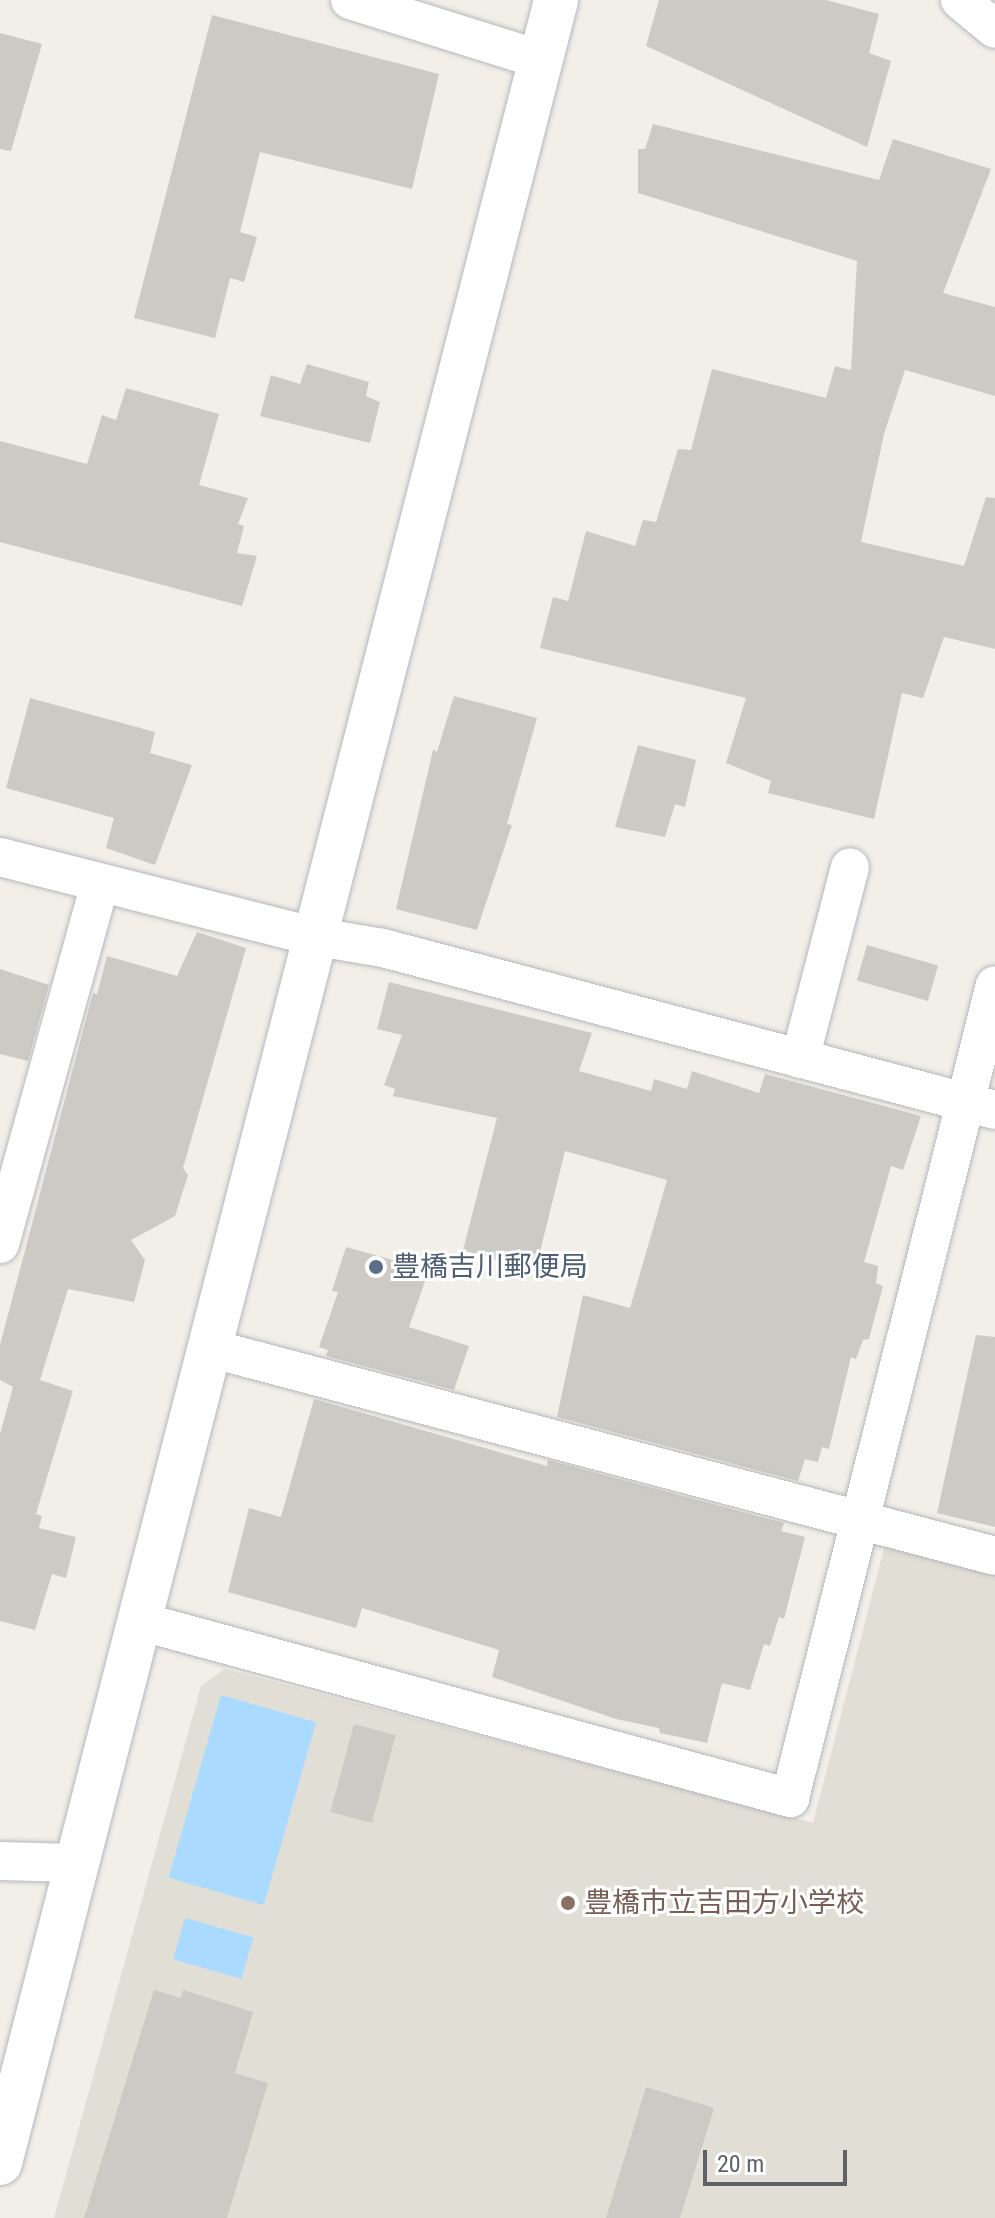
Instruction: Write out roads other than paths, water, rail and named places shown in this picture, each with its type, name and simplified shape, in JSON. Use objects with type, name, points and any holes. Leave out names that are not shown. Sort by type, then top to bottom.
[{"type":"street","points":[[350,0],[541,60]]},
{"type":"street","points":[[0,2163],[556,0]]},
{"type":"street","points":[[960,0],[995,29]]},
{"type":"street","points":[[0,857],[317,937],[383,948],[980,1106]]},
{"type":"street","points":[[800,1059],[850,867]]},
{"type":"street","points":[[0,1244],[100,884]]},
{"type":"street","points":[[139,1621],[790,1798],[860,1522],[980,1106],[995,985]]},
{"type":"street","points":[[209,1348],[995,1556]]},
{"type":"street","points":[[0,1861],[76,1863]]},
{"type":"water","points":[[221,1695],[316,1722],[264,1905],[169,1878]]},
{"type":"water","points":[[185,1918],[253,1938],[241,1979],[173,1959]]},
{"type":"place","name":"豊橋吉川郵便局","points":[[376,1267]]},
{"type":"place","name":"豊橋市立吉田方小学校","points":[[568,1903]]}]
